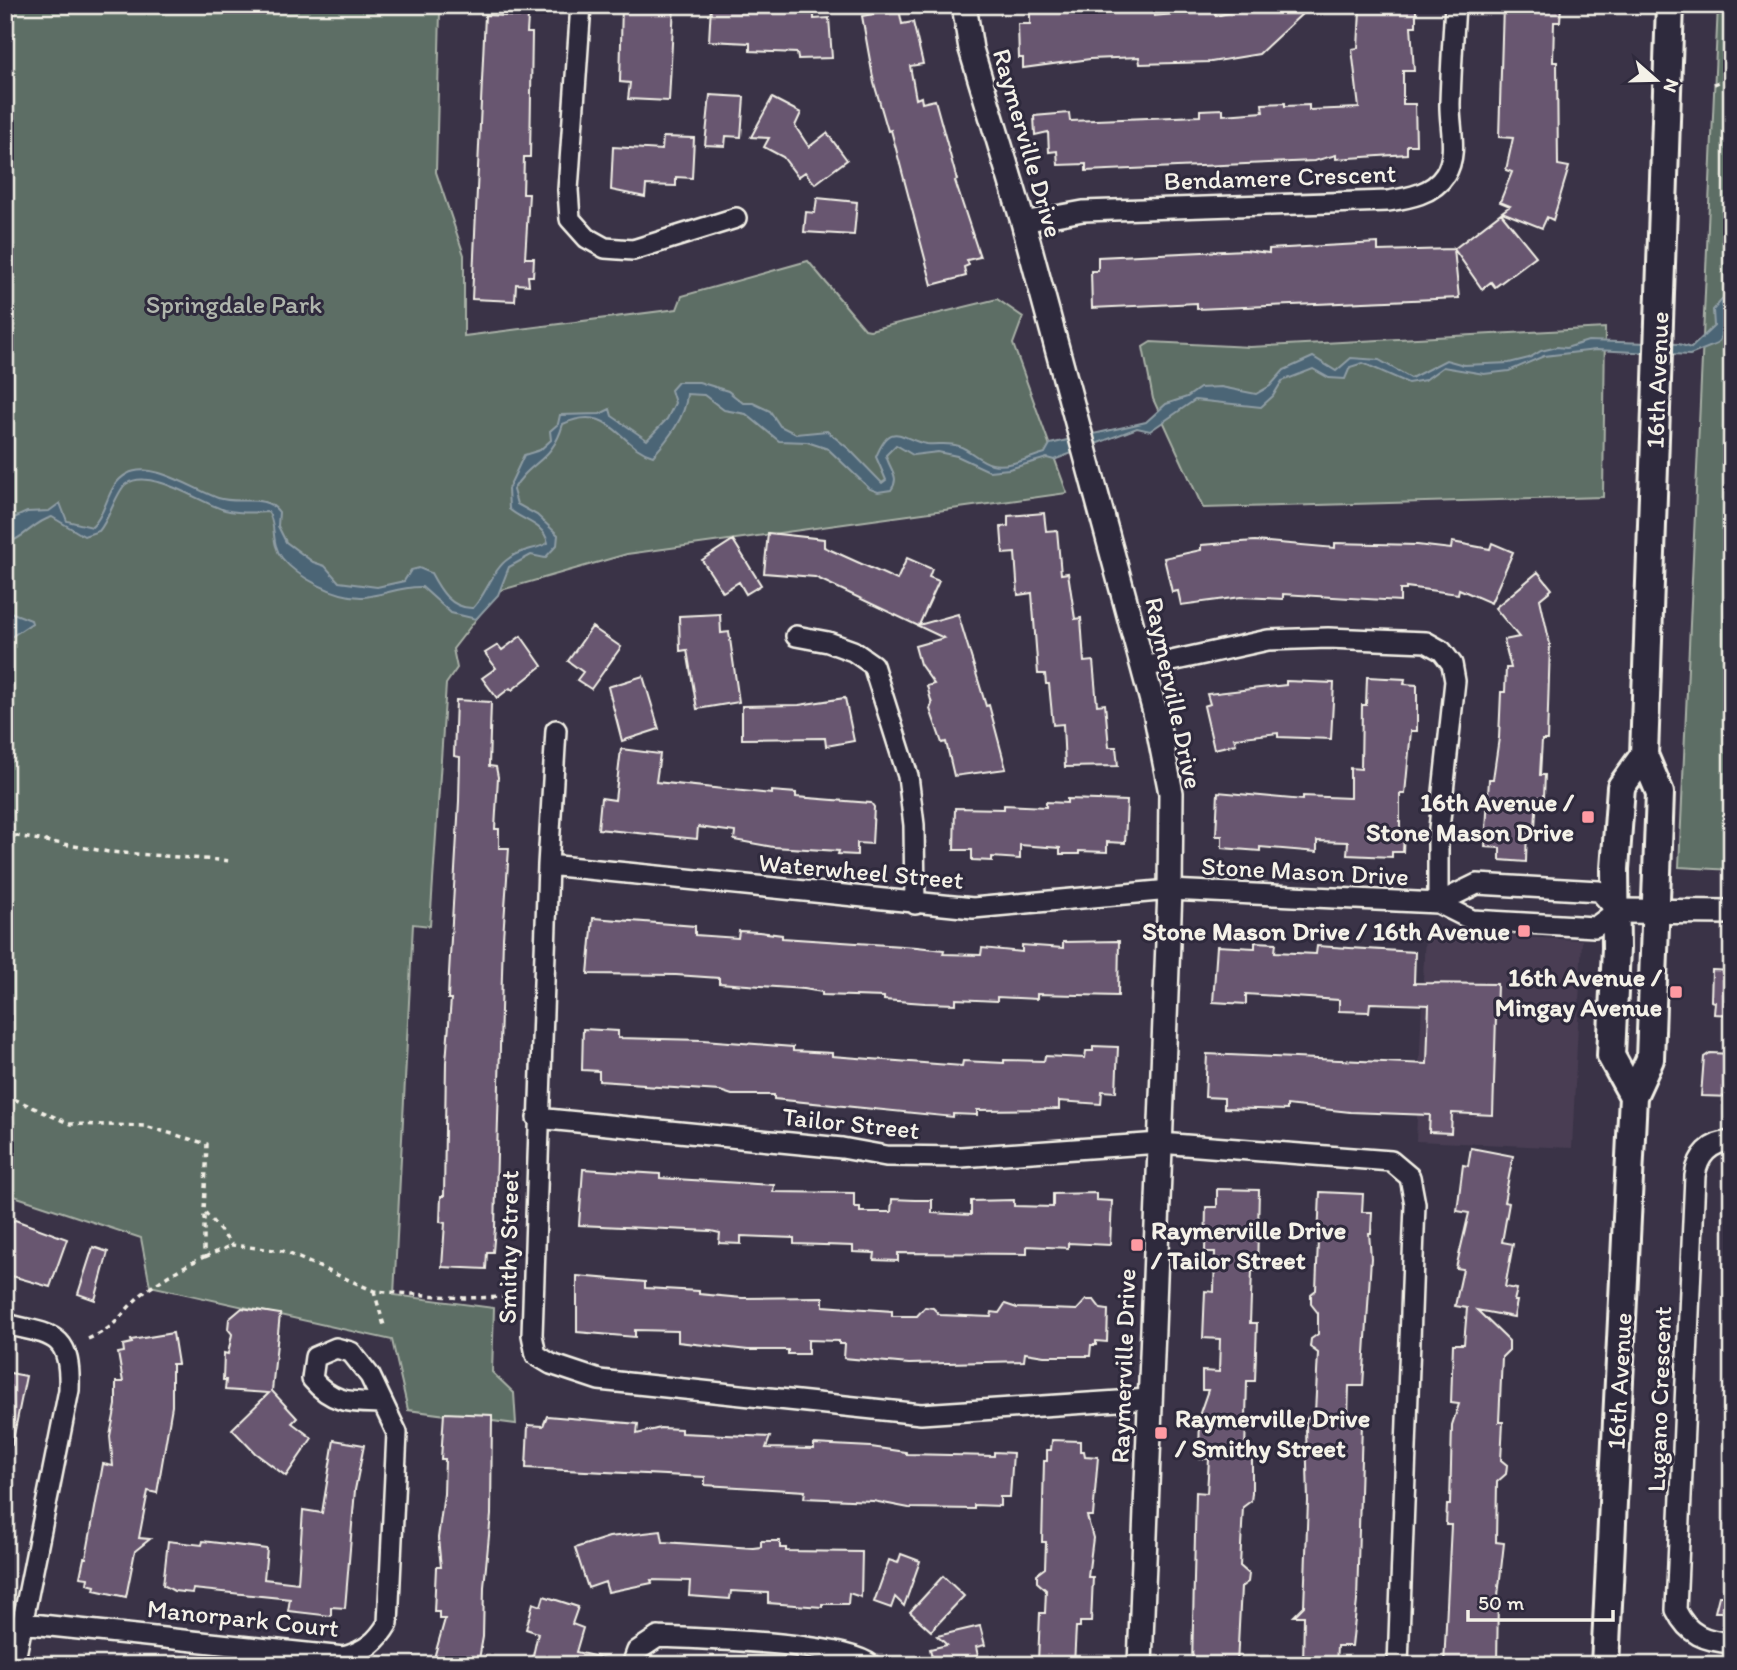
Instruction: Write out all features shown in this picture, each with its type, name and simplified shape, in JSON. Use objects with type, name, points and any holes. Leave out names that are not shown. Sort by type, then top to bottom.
[{"type":"main road","name":"16th Avenue","points":[[1605,1665],[1633,1096],[1650,1059],[1656,912],[1660,793],[1644,755],[1671,5]]},
{"type":"main road","points":[[1633,1096],[1611,1056],[1617,911],[1615,869],[1621,787],[1644,755]]},
{"type":"street","points":[[581,5],[568,190],[570,219],[587,238],[605,248],[633,250],[736,218]]},
{"type":"street","name":"Raymerville Drive","points":[[964,5],[971,49],[1023,222],[1144,667],[1171,793],[1170,890],[1140,1665]]},
{"type":"street","name":"Bendamere Crescent","points":[[1023,222],[1083,211],[1388,201],[1411,197],[1430,189],[1445,176],[1453,154],[1450,106],[1455,5]]},
{"type":"street","points":[[796,636],[828,642],[853,651],[873,665],[908,776],[914,825],[915,904]]},
{"type":"street","points":[[1144,667],[1268,640],[1328,638],[1426,642],[1442,651],[1452,664],[1455,681],[1438,838],[1438,903]]},
{"type":"street","name":"Smithy Street","points":[[556,730],[537,1118],[532,1335],[536,1355],[551,1364],[599,1380],[921,1414],[1149,1399]]},
{"type":"street","name":"Waterwheel Street","points":[[548,865],[973,908],[1170,890]]},
{"type":"street","name":"Stone Mason Drive","points":[[1170,890],[1438,903],[1472,920],[1595,927],[1617,911],[1599,891],[1477,884],[1438,903]]},
{"type":"street","points":[[1617,911],[1732,912]]},
{"type":"street","name":"Tailor Street","points":[[537,1118],[842,1148],[886,1156],[961,1157],[1160,1143],[1391,1161],[1410,1177],[1415,1204],[1398,1665]]},
{"type":"street","name":"Lugano Crescent","points":[[1732,1141],[1711,1147],[1700,1157],[1695,1176],[1676,1610],[1692,1633],[1713,1641],[1732,1643]]},
{"type":"street","points":[[5,1324],[47,1332],[63,1347],[70,1362],[69,1390],[13,1665]]},
{"type":"street","name":"Manorpark Court","points":[[22,1623],[344,1657],[358,1653],[379,1639],[388,1623],[391,1600],[397,1433],[382,1403]]},
{"type":"street","points":[[632,1665],[637,1651],[658,1637],[829,1650],[861,1657],[871,1665]]},
{"type":"path","points":[[1714,85],[1732,77]]},
{"type":"path","points":[[5,834],[109,852],[232,861]]},
{"type":"path","points":[[5,1095],[70,1124],[145,1126],[207,1144],[204,1257]]},
{"type":"path","points":[[204,1211],[232,1245]]},
{"type":"path","points":[[88,1339],[111,1329],[141,1295],[177,1270],[232,1245],[284,1251],[374,1291],[464,1298],[510,1297]]},
{"type":"path","points":[[374,1291],[385,1329]]},
{"type":"shaded area","points":[[1425,933],[1582,940],[1572,1148],[1416,1141]]},
{"type":"green space","name":"Springdale Park","points":[[5,5],[425,5],[423,8],[440,11],[436,172],[464,255],[464,336],[677,309],[682,296],[808,261],[865,329],[997,299],[1023,317],[1013,344],[1067,493],[627,554],[498,591],[453,649],[457,668],[446,684],[430,926],[413,924],[394,1295],[494,1308],[492,1372],[514,1393],[516,1424],[408,1410],[392,1340],[150,1286],[141,1238],[5,1193]]},
{"type":"green space","points":[[1718,5],[1732,5],[1732,870],[1679,867]]},
{"type":"green space","points":[[1605,328],[1603,497],[1203,508],[1153,399],[1143,347],[1151,342],[1250,347]]},
{"type":"water","points":[[1732,288],[1732,310],[1725,320],[1717,344],[1690,355],[1596,350],[1544,356],[1509,371],[1484,374],[1443,367],[1425,380],[1408,383],[1363,363],[1350,367],[1345,379],[1329,378],[1313,369],[1282,381],[1273,396],[1261,407],[1195,400],[1150,431],[1137,428],[1054,460],[1047,458],[1009,469],[989,471],[957,456],[938,452],[913,455],[896,445],[886,455],[895,477],[894,485],[891,490],[878,492],[870,489],[828,449],[807,442],[779,441],[746,414],[724,410],[704,395],[687,394],[680,419],[653,456],[641,451],[603,422],[592,418],[579,419],[563,424],[553,447],[513,490],[517,504],[537,515],[558,535],[557,545],[545,558],[531,555],[509,567],[498,595],[476,619],[451,613],[422,587],[363,597],[330,590],[298,573],[282,558],[276,546],[268,512],[225,510],[176,488],[148,480],[136,480],[123,487],[99,531],[84,536],[52,517],[5,544],[5,522],[27,512],[49,511],[60,503],[67,521],[92,527],[120,479],[137,471],[148,471],[173,478],[218,498],[259,501],[273,506],[279,512],[278,526],[286,542],[313,562],[325,566],[339,582],[377,587],[404,581],[411,570],[419,568],[431,573],[442,592],[452,602],[473,608],[503,563],[518,553],[548,543],[542,531],[509,509],[508,489],[524,455],[540,450],[551,440],[550,431],[558,424],[560,415],[600,414],[610,409],[612,416],[647,440],[667,419],[675,403],[671,390],[678,382],[699,382],[728,391],[743,403],[753,403],[770,411],[780,426],[796,434],[827,431],[882,483],[886,480],[876,457],[887,438],[892,435],[898,434],[927,444],[959,446],[992,464],[1012,463],[1045,453],[1050,444],[1146,422],[1166,404],[1187,397],[1200,388],[1221,387],[1256,394],[1270,386],[1284,370],[1313,357],[1336,371],[1351,358],[1379,360],[1411,378],[1446,360],[1464,365],[1509,363],[1529,358],[1541,351],[1566,348],[1588,341],[1679,344],[1691,348],[1714,326],[1713,310]]},
{"type":"water","points":[[5,610],[31,620],[32,623],[5,641],[5,634],[11,626],[5,618]]},
{"type":"building","points":[[622,5],[674,5],[669,101],[628,99],[630,83],[620,82]]},
{"type":"building","points":[[711,5],[770,5],[770,8],[814,10],[814,19],[829,18],[832,58],[798,59],[797,53],[750,51],[750,43],[709,41]]},
{"type":"building","points":[[1242,5],[1293,5],[1303,13],[1259,54],[1211,62],[1140,64],[1139,57],[1090,59],[1023,68],[1023,58],[1019,58],[1018,24],[1030,24],[1030,11],[1089,9],[1089,12],[1153,6],[1154,16],[1215,10],[1216,16],[1236,11]]},
{"type":"building","points":[[1503,5],[1561,5],[1560,22],[1554,22],[1553,62],[1557,62],[1558,165],[1569,167],[1553,220],[1547,217],[1542,228],[1502,212],[1510,206],[1500,202],[1512,172],[1506,170],[1513,138],[1499,137]]},
{"type":"building","points":[[1395,7],[1416,8],[1416,26],[1411,26],[1414,71],[1403,71],[1403,104],[1415,104],[1416,145],[1407,145],[1407,154],[1336,159],[1336,155],[1314,161],[1086,171],[1086,164],[1058,165],[1057,151],[1049,152],[1048,132],[1035,135],[1034,116],[1069,113],[1070,121],[1200,116],[1200,110],[1223,109],[1223,115],[1263,112],[1262,104],[1309,105],[1309,110],[1359,108],[1352,49],[1358,48],[1360,10],[1395,11]]},
{"type":"building","points":[[899,9],[902,24],[913,22],[923,64],[910,66],[916,99],[921,97],[922,103],[935,100],[957,180],[955,181],[980,257],[967,260],[969,265],[964,267],[966,276],[932,285],[891,130],[888,131],[874,83],[862,16]]},
{"type":"building","points":[[485,15],[528,17],[527,33],[532,33],[530,157],[524,157],[523,194],[529,194],[525,258],[534,258],[533,276],[528,276],[529,285],[516,284],[515,301],[472,299]]},
{"type":"building","points":[[710,95],[744,97],[741,137],[726,136],[725,146],[705,145]]},
{"type":"building","points":[[772,98],[801,113],[795,126],[809,147],[827,133],[847,160],[815,184],[805,172],[798,177],[783,157],[764,147],[769,138],[751,137]]},
{"type":"building","points":[[663,137],[694,138],[692,178],[676,177],[676,186],[646,185],[645,197],[611,190],[613,147],[662,150]]},
{"type":"building","points":[[817,198],[857,202],[854,235],[804,232],[806,212],[815,213]]},
{"type":"building","points":[[1501,213],[1536,256],[1495,287],[1491,282],[1482,289],[1454,249]]},
{"type":"building","points":[[1378,243],[1378,251],[1454,249],[1459,298],[1197,309],[1197,303],[1092,308],[1091,271],[1098,271],[1098,257],[1245,250],[1269,253],[1269,249]]},
{"type":"building","points":[[1044,513],[1046,531],[1057,530],[1061,574],[1068,573],[1075,619],[1081,618],[1084,662],[1093,661],[1097,705],[1105,704],[1109,747],[1116,747],[1118,766],[1065,767],[1063,724],[1053,725],[1049,684],[1046,684],[1045,674],[1038,674],[1032,593],[1018,595],[1015,553],[1003,554],[1001,527],[1008,526],[1008,516]]},
{"type":"building","points":[[768,533],[824,539],[824,547],[897,580],[907,558],[932,569],[929,577],[939,581],[919,625],[958,614],[986,706],[989,705],[1006,769],[954,776],[946,742],[942,743],[930,709],[932,704],[927,686],[934,684],[920,664],[915,646],[944,638],[815,577],[764,573]]},
{"type":"building","points":[[733,540],[761,585],[746,594],[739,582],[723,592],[702,560]]},
{"type":"building","points":[[1255,541],[1335,548],[1335,543],[1417,545],[1451,549],[1452,542],[1490,549],[1492,543],[1513,552],[1491,603],[1459,589],[1458,594],[1406,587],[1406,590],[1400,590],[1400,601],[1283,594],[1283,599],[1241,597],[1181,605],[1178,591],[1172,592],[1164,558],[1201,550],[1201,545]]},
{"type":"building","points":[[1538,572],[1552,589],[1540,599],[1550,644],[1547,740],[1542,740],[1540,775],[1545,775],[1544,797],[1537,797],[1535,828],[1527,827],[1526,862],[1500,860],[1500,848],[1485,847],[1489,779],[1493,779],[1499,738],[1501,692],[1505,692],[1506,668],[1511,668],[1504,640],[1519,637],[1495,608]]},
{"type":"building","points":[[720,614],[721,633],[729,632],[739,702],[697,709],[687,650],[680,651],[679,616]]},
{"type":"building","points":[[592,627],[621,647],[591,689],[577,680],[583,672],[568,661]]},
{"type":"building","points":[[521,636],[542,666],[512,690],[510,688],[497,698],[482,678],[496,668],[485,653],[498,645],[502,650]]},
{"type":"building","points":[[643,676],[659,729],[622,741],[608,687]]},
{"type":"building","points":[[1367,677],[1405,679],[1404,684],[1417,685],[1417,731],[1411,731],[1405,794],[1400,794],[1400,835],[1404,834],[1403,852],[1392,852],[1392,857],[1347,855],[1348,842],[1317,841],[1317,852],[1260,847],[1260,851],[1222,848],[1222,836],[1216,836],[1218,792],[1303,800],[1303,796],[1350,798],[1350,768],[1361,769],[1362,705],[1366,705]]},
{"type":"building","points":[[1286,681],[1334,683],[1331,739],[1278,737],[1278,733],[1234,738],[1236,744],[1214,749],[1204,706],[1210,704],[1207,694],[1286,685]]},
{"type":"building","points":[[845,698],[854,741],[826,746],[825,738],[742,739],[742,706],[799,705]]},
{"type":"building","points":[[456,700],[491,702],[489,766],[496,767],[498,777],[495,829],[499,829],[499,848],[509,848],[503,938],[495,1228],[493,1252],[487,1252],[486,1269],[442,1267],[445,1223],[440,1222],[441,1196],[444,1196],[446,1062],[451,999],[448,999],[459,801],[460,757],[454,756]]},
{"type":"building","points":[[621,749],[660,754],[656,782],[772,794],[772,791],[796,793],[796,797],[871,803],[874,807],[872,844],[857,843],[857,855],[838,854],[839,851],[773,847],[734,840],[735,832],[698,827],[697,839],[598,829],[601,798],[615,800]]},
{"type":"building","points":[[1067,799],[1127,801],[1125,843],[1107,842],[1107,852],[1079,851],[1079,854],[1060,854],[1060,848],[1020,845],[1020,859],[992,857],[992,861],[972,860],[972,850],[954,850],[955,808],[1004,809],[1004,805],[1046,807],[1046,802],[1067,803]]},
{"type":"building","points":[[593,918],[695,926],[695,935],[738,938],[739,931],[759,932],[782,935],[782,938],[944,950],[943,954],[981,955],[982,948],[1022,952],[1022,945],[1063,948],[1063,942],[1119,941],[1118,996],[1037,994],[1037,999],[997,997],[997,1001],[956,999],[956,1004],[925,1003],[884,1000],[884,997],[822,995],[822,992],[804,989],[719,983],[719,978],[588,974]]},
{"type":"building","points":[[1255,942],[1276,943],[1275,952],[1316,954],[1317,946],[1415,952],[1414,983],[1497,984],[1493,1115],[1452,1113],[1451,1133],[1429,1132],[1430,1115],[1350,1112],[1287,1105],[1287,1110],[1224,1108],[1224,1098],[1205,1097],[1207,1054],[1427,1064],[1429,1005],[1370,1003],[1369,1012],[1339,1011],[1339,1000],[1246,994],[1246,1004],[1213,1002],[1217,946],[1255,948]]},
{"type":"building","points":[[1712,970],[1732,971],[1732,1015],[1714,1014],[1715,1002],[1711,1001]]},
{"type":"building","points":[[583,1029],[618,1031],[618,1038],[703,1040],[793,1047],[793,1051],[832,1053],[832,1056],[962,1066],[963,1061],[1004,1063],[1004,1060],[1044,1061],[1045,1056],[1085,1058],[1086,1051],[1093,1051],[1093,1046],[1118,1047],[1116,1092],[1102,1091],[1101,1104],[1059,1101],[1059,1109],[977,1110],[977,1115],[953,1114],[953,1117],[774,1099],[774,1095],[732,1095],[720,1091],[599,1081],[599,1071],[582,1070]]},
{"type":"building","points":[[1710,1053],[1732,1054],[1732,1097],[1701,1096],[1704,1057]]},
{"type":"building","points":[[1471,1148],[1513,1156],[1504,1202],[1509,1203],[1502,1242],[1513,1244],[1505,1287],[1517,1289],[1514,1301],[1517,1301],[1514,1317],[1477,1310],[1509,1341],[1509,1350],[1502,1357],[1499,1422],[1503,1422],[1501,1460],[1507,1465],[1506,1474],[1497,1482],[1496,1542],[1504,1543],[1498,1596],[1497,1665],[1444,1665],[1451,1525],[1446,1525],[1447,1505],[1450,1505],[1452,1425],[1459,1404],[1451,1403],[1453,1344],[1464,1344],[1467,1308],[1455,1306],[1463,1269],[1456,1268],[1469,1213],[1457,1211],[1463,1165],[1468,1166]]},
{"type":"building","points":[[583,1169],[660,1174],[660,1178],[774,1185],[773,1192],[854,1193],[854,1207],[860,1207],[860,1212],[891,1212],[892,1199],[932,1200],[932,1213],[971,1215],[971,1201],[1014,1200],[1014,1206],[1053,1207],[1053,1194],[1096,1193],[1096,1200],[1112,1201],[1110,1245],[1068,1243],[1068,1248],[1027,1246],[1027,1254],[898,1253],[898,1261],[874,1260],[875,1253],[853,1252],[853,1246],[794,1244],[794,1238],[741,1236],[741,1244],[719,1243],[720,1233],[711,1231],[579,1225]]},
{"type":"building","points":[[1217,1189],[1259,1190],[1257,1271],[1252,1271],[1250,1323],[1257,1323],[1255,1381],[1247,1381],[1245,1452],[1252,1452],[1252,1493],[1251,1501],[1243,1507],[1240,1566],[1249,1574],[1248,1582],[1241,1587],[1237,1665],[1192,1665],[1196,1492],[1207,1493],[1209,1459],[1199,1458],[1200,1413],[1208,1390],[1202,1390],[1202,1371],[1219,1372],[1220,1339],[1203,1338],[1205,1291],[1214,1292],[1215,1252],[1205,1252],[1206,1207],[1217,1207]]},
{"type":"building","points":[[1320,1192],[1363,1194],[1362,1212],[1372,1212],[1369,1233],[1371,1258],[1363,1386],[1349,1386],[1348,1417],[1351,1422],[1362,1422],[1357,1601],[1352,1646],[1337,1646],[1336,1665],[1303,1665],[1304,1616],[1294,1616],[1304,1606],[1308,1501],[1306,1419],[1315,1413],[1318,1353],[1310,1347],[1311,1339],[1318,1334],[1318,1313],[1311,1304],[1311,1294],[1316,1290]]},
{"type":"building","points":[[15,1220],[67,1239],[50,1287],[5,1274],[5,1226]]},
{"type":"building","points":[[93,1247],[108,1252],[95,1300],[78,1294]]},
{"type":"building","points":[[577,1276],[645,1282],[645,1288],[699,1291],[699,1294],[742,1298],[823,1297],[823,1306],[892,1311],[892,1316],[917,1316],[925,1307],[933,1308],[940,1315],[991,1317],[992,1312],[999,1313],[1005,1304],[1017,1308],[1077,1310],[1086,1300],[1094,1300],[1101,1309],[1108,1310],[1107,1342],[1096,1341],[1096,1345],[1091,1345],[1090,1356],[1044,1356],[1025,1353],[1024,1361],[909,1364],[844,1358],[845,1344],[839,1344],[839,1341],[808,1340],[808,1354],[788,1354],[788,1350],[748,1350],[678,1342],[678,1331],[635,1330],[635,1337],[577,1332]]},
{"type":"building","points":[[242,1308],[280,1314],[272,1391],[297,1418],[292,1423],[312,1438],[286,1476],[255,1453],[232,1429],[269,1393],[225,1390],[224,1353],[228,1354],[232,1334],[228,1329],[229,1319]]},
{"type":"building","points":[[173,1333],[178,1364],[172,1364],[172,1406],[157,1493],[148,1491],[139,1538],[150,1539],[135,1551],[126,1597],[94,1590],[95,1586],[87,1584],[88,1578],[80,1577],[103,1464],[113,1466],[110,1436],[116,1405],[116,1382],[123,1382],[118,1353],[124,1352],[123,1345],[132,1343],[131,1340]]},
{"type":"building","points":[[5,1372],[26,1376],[12,1445],[5,1444]]},
{"type":"building","points":[[444,1413],[492,1415],[491,1515],[484,1587],[483,1637],[478,1665],[434,1658],[445,1619],[439,1619],[439,1612],[434,1612],[436,1567],[441,1567],[438,1538],[444,1494],[445,1459],[441,1459]]},
{"type":"building","points":[[547,1416],[638,1424],[637,1434],[660,1428],[681,1429],[681,1433],[770,1437],[766,1448],[814,1449],[814,1444],[871,1447],[906,1454],[994,1456],[994,1452],[1013,1453],[1010,1497],[1000,1497],[1000,1506],[974,1505],[974,1509],[909,1508],[873,1501],[804,1498],[805,1491],[705,1485],[705,1477],[526,1468],[528,1425],[543,1426]]},
{"type":"building","points":[[334,1440],[364,1445],[355,1490],[345,1608],[331,1607],[331,1616],[288,1611],[290,1599],[193,1589],[192,1593],[174,1591],[163,1585],[168,1541],[202,1545],[203,1541],[267,1549],[264,1579],[298,1583],[303,1510],[322,1513]]},
{"type":"building","points":[[1052,1440],[1080,1441],[1080,1451],[1084,1451],[1085,1456],[1098,1457],[1093,1516],[1087,1516],[1093,1538],[1088,1577],[1093,1577],[1091,1622],[1080,1622],[1080,1627],[1076,1627],[1074,1665],[1038,1662],[1040,1613],[1045,1613],[1046,1590],[1037,1582],[1037,1574],[1045,1568],[1046,1542],[1042,1542],[1044,1461],[1047,1461],[1047,1450],[1051,1450]]},
{"type":"building","points":[[661,1531],[663,1542],[753,1548],[761,1547],[761,1541],[780,1541],[780,1548],[786,1548],[786,1551],[862,1552],[861,1597],[849,1593],[848,1604],[822,1604],[822,1607],[768,1603],[768,1593],[731,1591],[730,1599],[689,1596],[690,1581],[651,1580],[652,1583],[608,1592],[605,1582],[588,1588],[575,1548],[609,1537]]},
{"type":"building","points":[[901,1554],[920,1561],[904,1606],[895,1597],[891,1608],[874,1602],[889,1560],[898,1563]]},
{"type":"building","points":[[943,1576],[964,1596],[931,1631],[910,1612]]},
{"type":"building","points":[[544,1596],[578,1607],[572,1624],[583,1628],[576,1652],[603,1658],[602,1665],[531,1665],[538,1633],[526,1629],[533,1603],[541,1606]]},
{"type":"building","points":[[1719,1596],[1732,1596],[1732,1612],[1715,1612]]},
{"type":"building","points":[[980,1626],[985,1645],[976,1647],[978,1656],[955,1661],[956,1665],[934,1665],[930,1649],[947,1645],[937,1636]]},
{"type":"place","name":"16th Avenue / Stone Mason Drive","points":[[1588,817]]},
{"type":"place","name":"Stone Mason Drive / 16th Avenue","points":[[1524,931]]},
{"type":"place","name":"16th Avenue / Mingay Avenue","points":[[1676,992]]},
{"type":"place","name":"Raymerville Drive / Tailor Street","points":[[1137,1245]]},
{"type":"place","name":"Raymerville Drive / Smithy Street","points":[[1161,1433]]}]
